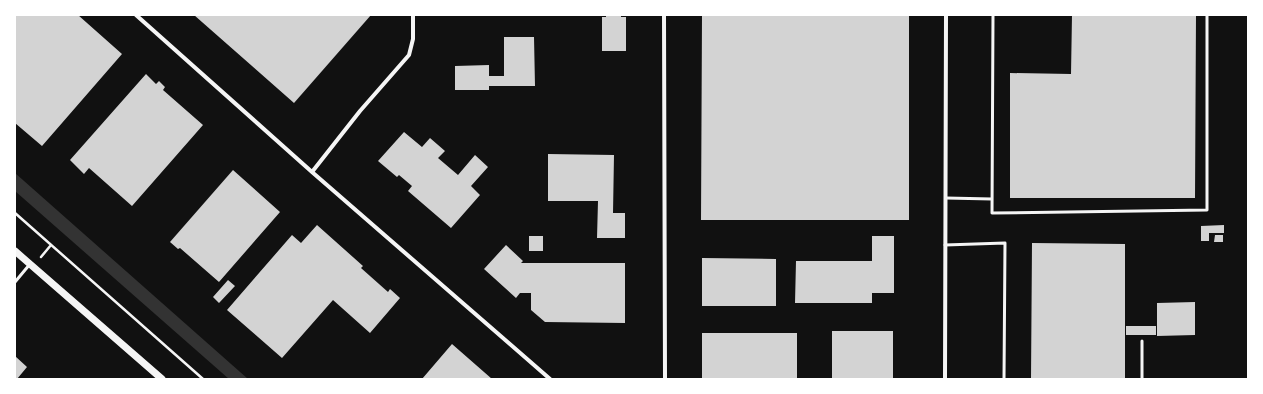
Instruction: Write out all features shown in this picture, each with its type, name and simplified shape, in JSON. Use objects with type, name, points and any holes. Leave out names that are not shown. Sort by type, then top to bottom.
[{"type":"street","points":[[136,15],[312,172],[550,379]]},
{"type":"street","points":[[312,172],[360,111],[408,54],[413,39],[414,15]]},
{"type":"street","points":[[664,15],[665,379]]},
{"type":"street","points":[[945,379],[946,15]]},
{"type":"street","points":[[15,251],[162,379]]},
{"type":"lane","points":[[993,15],[992,213],[1207,210],[1207,15]]},
{"type":"lane","points":[[946,198],[992,199]]},
{"type":"lane","points":[[945,244],[1005,243],[1004,379]]},
{"type":"lane","points":[[15,282],[30,264]]},
{"type":"lane","points":[[1142,341],[1142,379]]},
{"type":"path","points":[[15,214],[203,379]]},
{"type":"path","points":[[43,255],[51,245]]},
{"type":"shaded area","points":[[15,173],[248,379],[229,379],[15,191]]},
{"type":"building","points":[[15,15],[78,15],[122,54],[42,146],[15,123]]},
{"type":"building","points":[[194,15],[371,15],[294,103]]},
{"type":"building","points":[[606,15],[621,15],[621,17],[626,17],[626,51],[602,51],[602,17],[606,17]]},
{"type":"building","points":[[702,15],[909,15],[909,220],[701,220]]},
{"type":"building","points":[[1072,15],[1196,15],[1195,198],[1010,198],[1010,73],[1071,74]]},
{"type":"building","points":[[504,37],[534,37],[535,86],[489,86],[489,90],[455,90],[455,66],[489,65],[489,76],[504,76]]},
{"type":"building","points":[[146,74],[156,84],[159,81],[165,87],[163,90],[203,125],[132,206],[89,168],[84,174],[70,160]]},
{"type":"building","points":[[404,132],[422,147],[430,138],[445,151],[438,158],[458,175],[475,155],[488,167],[471,186],[480,195],[451,228],[408,191],[412,186],[399,175],[397,177],[378,161]]},
{"type":"building","points":[[548,154],[614,155],[613,213],[625,213],[625,238],[597,238],[598,201],[548,201]]},
{"type":"building","points":[[233,170],[280,212],[219,282],[180,248],[178,249],[170,242]]},
{"type":"building","points":[[317,225],[363,266],[361,268],[388,292],[390,289],[400,298],[370,333],[333,300],[282,358],[227,310],[292,235],[301,243]]},
{"type":"building","points":[[1224,225],[1224,233],[1209,233],[1209,241],[1201,241],[1201,226]]},
{"type":"building","points":[[1215,235],[1223,235],[1223,242],[1214,242]]},
{"type":"building","points":[[529,236],[543,236],[543,251],[529,251]]},
{"type":"building","points":[[872,236],[894,236],[894,293],[872,293],[872,303],[795,303],[796,261],[872,261]]},
{"type":"building","points":[[1032,243],[1125,244],[1125,379],[1031,379]]},
{"type":"building","points":[[506,245],[523,261],[521,263],[625,263],[625,323],[545,322],[531,310],[531,293],[520,293],[516,298],[484,269]]},
{"type":"building","points":[[702,258],[776,259],[776,306],[702,306]]},
{"type":"building","points":[[228,280],[235,286],[219,303],[213,297]]},
{"type":"building","points":[[1195,302],[1195,335],[1157,336],[1157,303]]},
{"type":"building","points":[[1126,326],[1156,326],[1156,335],[1126,335]]},
{"type":"building","points":[[832,331],[893,331],[893,379],[832,379]]},
{"type":"building","points":[[702,333],[797,333],[797,379],[702,379]]},
{"type":"building","points":[[452,344],[492,379],[422,379]]},
{"type":"building","points":[[15,356],[27,367],[17,379],[15,379]]}]
